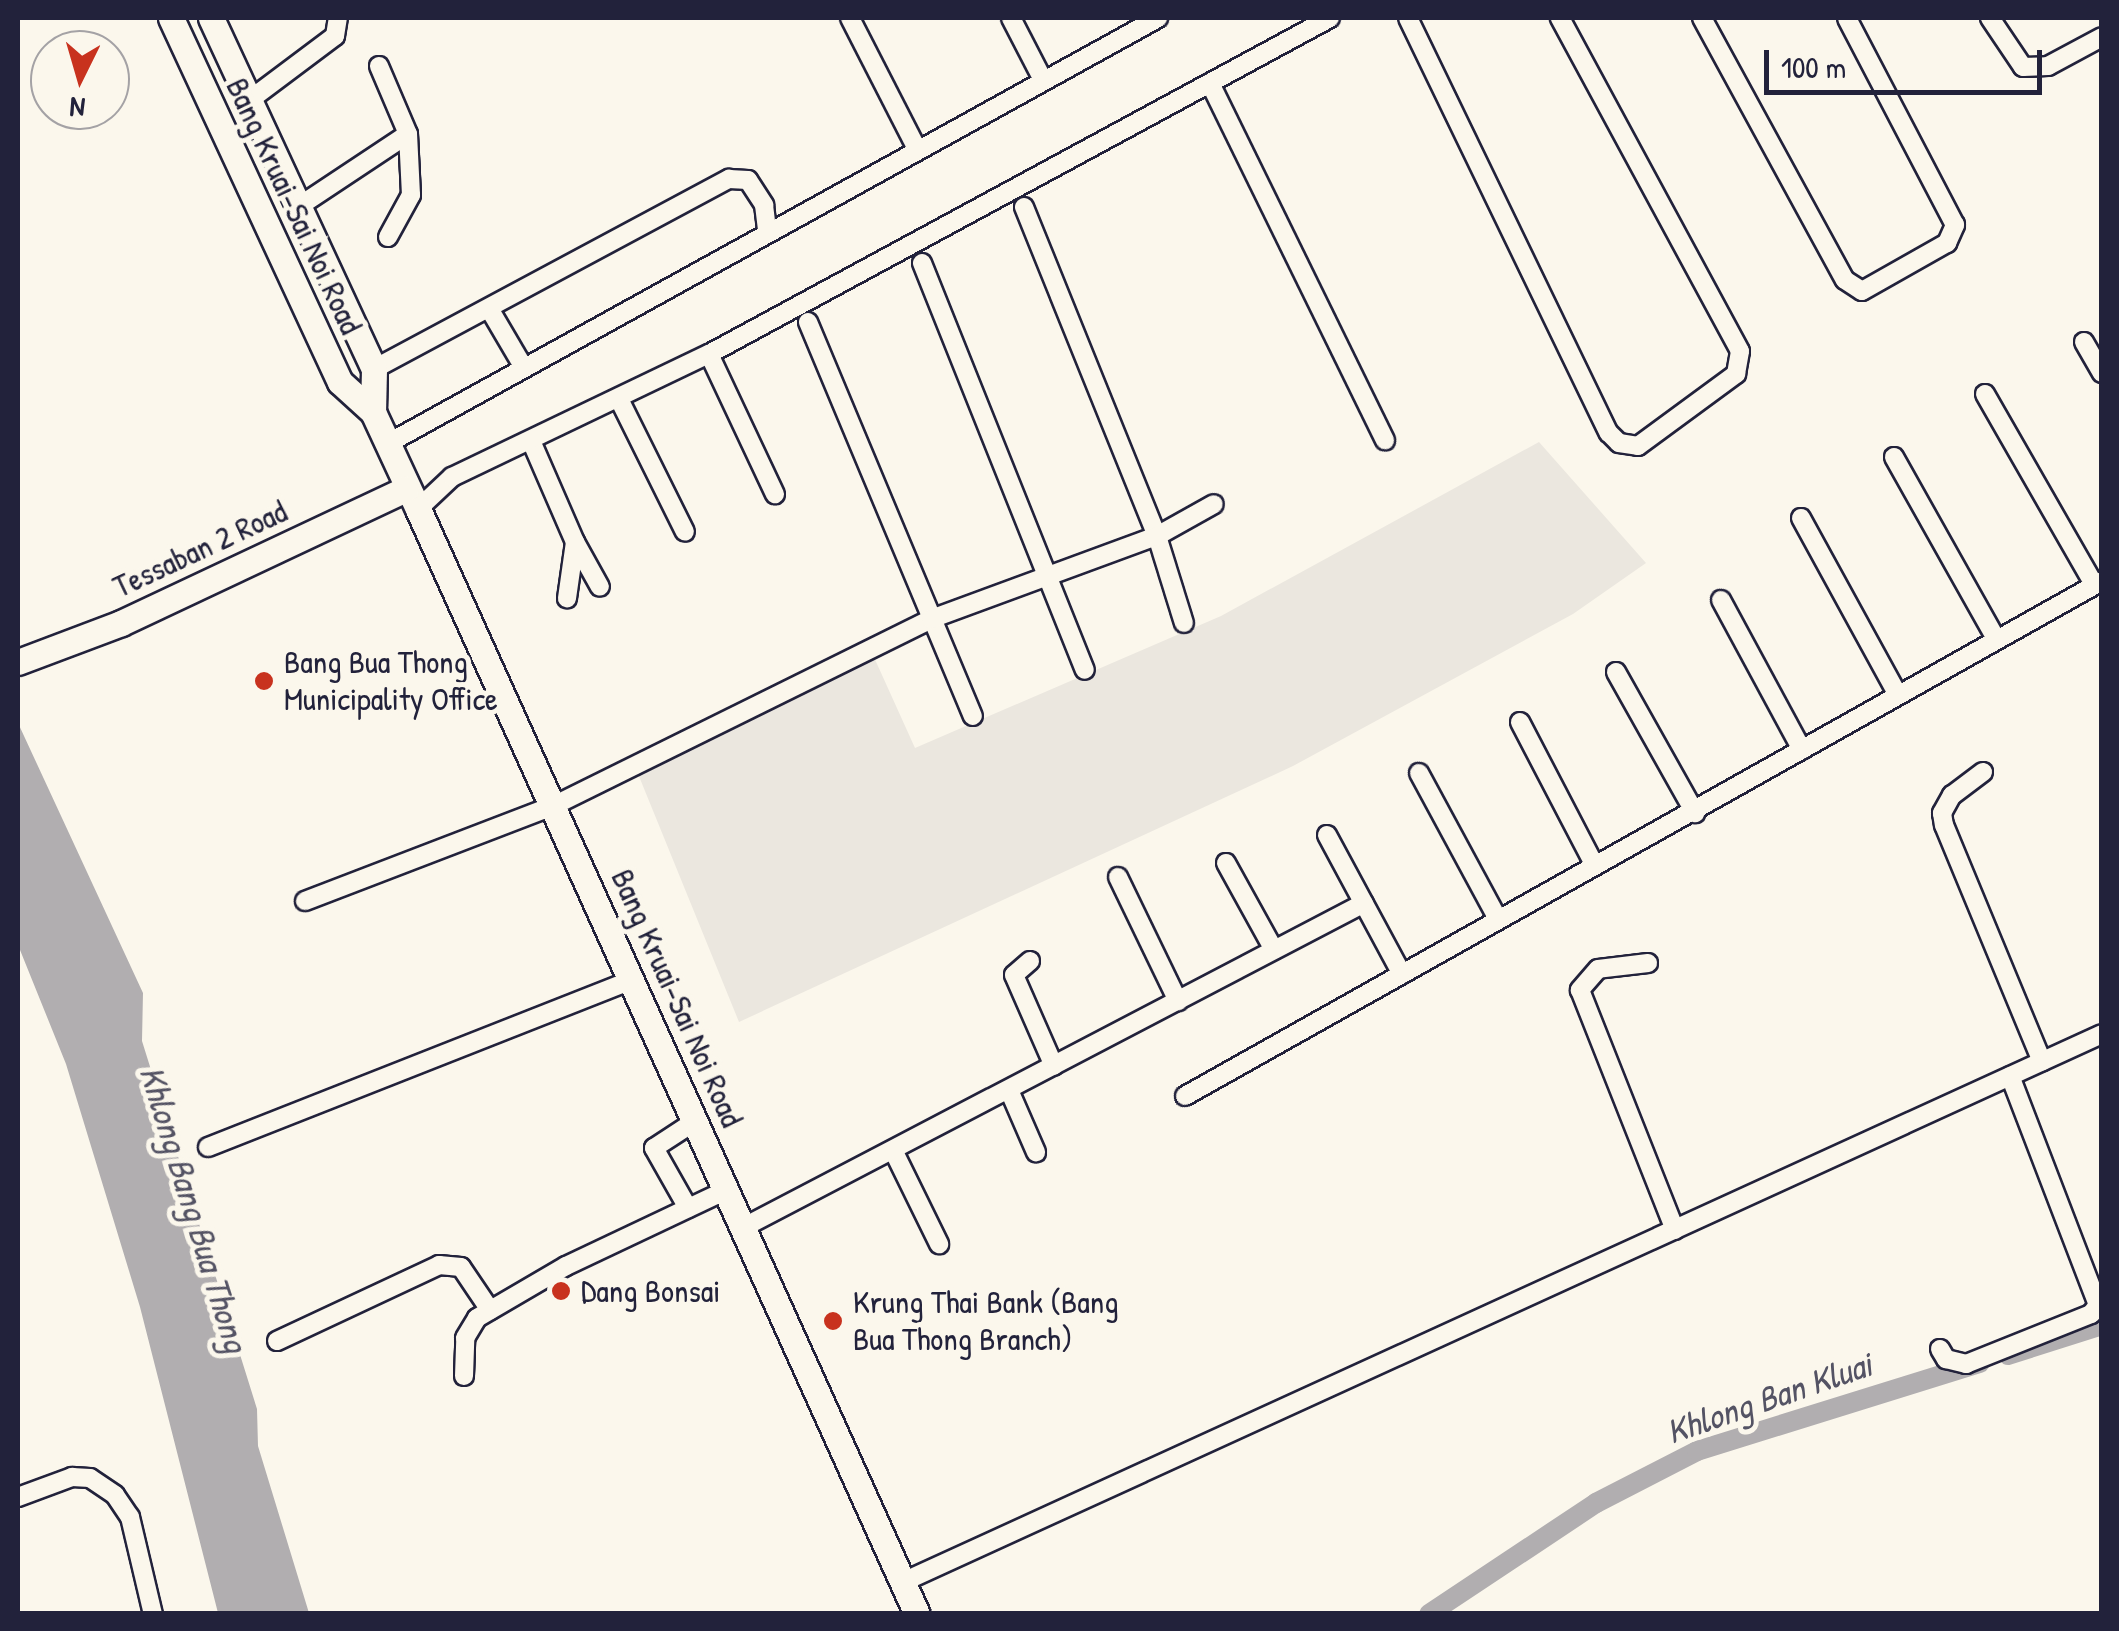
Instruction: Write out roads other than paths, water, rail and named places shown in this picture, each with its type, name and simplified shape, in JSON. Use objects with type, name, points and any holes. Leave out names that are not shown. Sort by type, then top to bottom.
[{"type":"main road","name":"Bang Kruai-Sai Noi Road","points":[[171,18],[340,382],[372,412],[746,1226],[913,1612]]},
{"type":"main road","name":"Bang Kruai-Sai Noi Road","points":[[211,18],[374,369],[372,412]]},
{"type":"main road","name":"Tessaban 2 Road","points":[[18,662],[121,623],[412,499]]},
{"type":"street","points":[[247,102],[335,36],[338,18]]},
{"type":"street","points":[[850,18],[917,149]]},
{"type":"street","points":[[1011,18],[1043,80]]},
{"type":"street","points":[[386,444],[1158,18]]},
{"type":"street","points":[[412,499],[709,354],[1330,18]]},
{"type":"street","points":[[1408,18],[1609,433],[1618,444],[1638,446],[1736,374],[1740,350],[1560,18]]},
{"type":"street","points":[[1702,18],[1846,280],[1862,292],[1947,243],[1955,225],[1847,18]]},
{"type":"street","points":[[1990,18],[2024,67],[2048,66],[2102,36]]},
{"type":"street","points":[[379,66],[408,134],[410,194],[388,236]]},
{"type":"street","points":[[1210,82],[1385,440]]},
{"type":"street","points":[[298,207],[408,134]]},
{"type":"street","points":[[374,369],[728,179],[748,180],[764,205],[767,231]]},
{"type":"street","points":[[1024,207],[1156,536],[1184,623]]},
{"type":"street","points":[[922,263],[1085,670]]},
{"type":"street","points":[[490,310],[524,368]]},
{"type":"street","points":[[808,322],[973,716]]},
{"type":"street","points":[[2084,342],[2102,373]]},
{"type":"street","points":[[709,354],[775,494]]},
{"type":"street","points":[[1186,1096],[1498,919],[1695,813],[1995,637],[2098,582],[1985,394]]},
{"type":"street","points":[[620,399],[685,532]]},
{"type":"street","points":[[532,443],[575,542],[600,587]]},
{"type":"street","points":[[1894,457],[1995,637]]},
{"type":"street","points":[[305,902],[555,806],[931,619],[1156,536],[1214,504]]},
{"type":"street","points":[[1800,518],[1898,694]]},
{"type":"street","points":[[567,598],[575,542]]},
{"type":"street","points":[[1720,600],[1802,750]]},
{"type":"street","points":[[1616,672],[1695,813]]},
{"type":"street","points":[[1520,722],[1595,866]]},
{"type":"street","points":[[1982,772],[1952,795],[1942,813],[1944,825],[2042,1062]]},
{"type":"street","points":[[1419,773],[1498,919]]},
{"type":"street","points":[[1327,835],[1402,974]]},
{"type":"street","points":[[1226,863],[1274,950]]},
{"type":"street","points":[[1118,878],[1178,1001]]},
{"type":"street","points":[[746,1226],[1364,903]]},
{"type":"street","points":[[1030,960],[1014,974],[1054,1066]]},
{"type":"street","points":[[1648,963],[1598,969],[1580,990],[1675,1230]]},
{"type":"street","points":[[208,1147],[632,980]]},
{"type":"street","points":[[903,1582],[2102,1034]]},
{"type":"street","points":[[1940,1349],[1946,1360],[1966,1364],[2090,1314],[2098,1304],[2010,1076]]},
{"type":"street","points":[[1008,1090],[1036,1152]]},
{"type":"street","points":[[688,1208],[654,1148],[697,1120]]},
{"type":"street","points":[[893,1150],[939,1244]]},
{"type":"street","points":[[464,1376],[465,1338],[490,1310],[729,1189]]},
{"type":"street","points":[[277,1341],[439,1265],[461,1267],[490,1310]]},
{"type":"street","points":[[18,1496],[72,1477],[90,1478],[115,1495],[130,1517],[153,1614]]},
{"type":"water","name":"Khlong Bang Bua Thong","points":[[18,723],[143,993],[142,1041],[257,1409],[258,1446],[309,1613],[218,1613],[140,1307],[66,1064],[18,945]]},
{"type":"waterway","name":"Khlong Ban Kluai","points":[[2008,1355],[2102,1325]]},
{"type":"waterway","name":"Khlong Ban Kluai","points":[[1429,1614],[1596,1503],[1697,1451],[1980,1363]]},
{"type":"place","name":"Bang Bua Thong Municipality Office","points":[[264,681]]},
{"type":"place","name":"Dang Bonsai","points":[[561,1291]]},
{"type":"place","name":"Krung Thai Bank (Bang Bua Thong Branch)","points":[[833,1321]]}]
